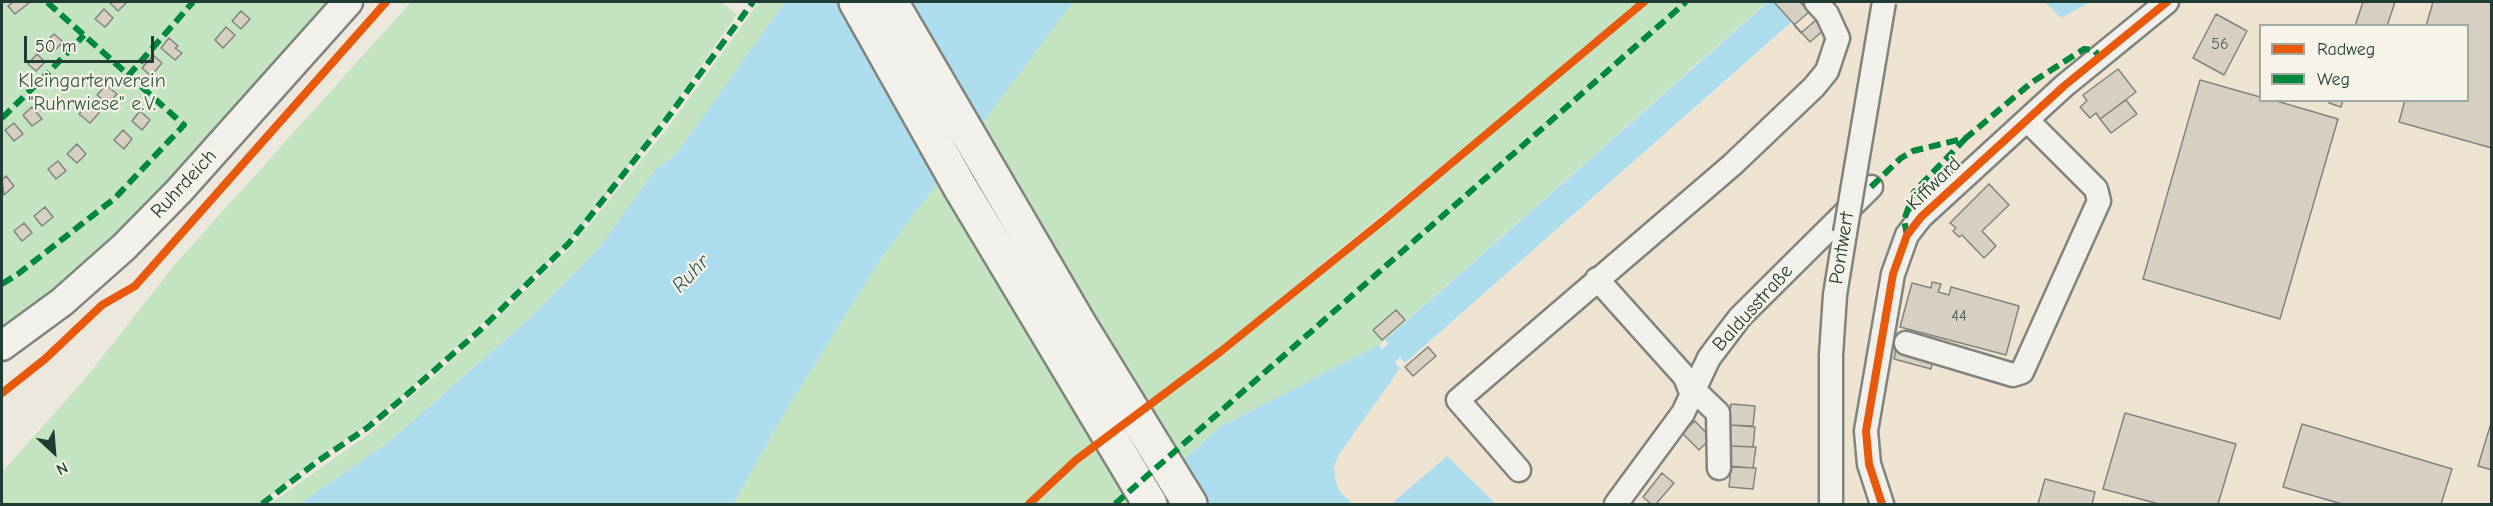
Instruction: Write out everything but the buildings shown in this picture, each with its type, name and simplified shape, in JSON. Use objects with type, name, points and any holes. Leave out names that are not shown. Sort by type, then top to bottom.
[{"type":"highway","points":[[856,2],[965,196],[1150,504]]},
{"type":"highway","points":[[891,2],[1081,327],[1190,504]]},
{"type":"main road","name":"Ruhrdeich","points":[[2,346],[62,302],[124,247],[179,191],[348,2]]},
{"type":"street","name":"Pontwert","points":[[1830,502],[1831,355],[1835,295],[1884,2]]},
{"type":"street","name":"Kiffward","points":[[1882,504],[1869,464],[1866,431],[1886,310],[1900,253],[1907,235],[1921,218],[2064,86],[2167,2]]},
{"type":"street","points":[[1519,470],[1458,399],[1732,165],[1814,87],[1827,70],[1838,38],[1827,14],[1817,3]]},
{"type":"street","points":[[1906,342],[2013,375],[2022,372],[2099,201],[2096,189],[2027,120]]},
{"type":"street","name":"Baldusstraße","points":[[1616,504],[1683,413],[1709,358],[1740,317],[1871,187]]},
{"type":"street","points":[[1597,279],[1685,376],[1693,393],[1718,413],[1719,468]]},
{"type":"shaded area","points":[[1816,2],[2045,2],[2061,18],[2090,2],[2491,2],[2491,504],[1496,504],[1447,456],[1391,504],[1353,504],[1341,493],[1336,483],[1334,467],[1338,456],[1400,368]]},
{"type":"green space","name":"Kleingartenverein \"Ruhrwiese\" e.V.","points":[[2,2],[333,2],[174,180],[55,293],[2,328]]},
{"type":"green space","points":[[411,2],[721,2],[737,14],[660,125],[568,244],[402,397],[363,428],[312,462],[260,504],[2,504],[2,472],[85,379],[176,263]]},
{"type":"green space","points":[[759,2],[785,2],[676,154],[655,170],[598,249],[530,318],[390,441],[299,504],[270,504],[370,433],[460,353],[571,247],[666,130]]},
{"type":"green space","points":[[1073,2],[1639,2],[1217,350],[1074,458],[1025,504],[733,504],[788,407],[882,257]]},
{"type":"green space","points":[[1650,2],[1767,2],[1379,345],[1221,426],[1133,504],[1033,504],[1094,449],[1221,355],[1386,222]]},
{"type":"water","name":"Ruhr","points":[[785,2],[1073,2],[882,257],[788,407],[733,504],[299,504],[390,441],[530,318],[598,249],[655,170],[676,154]]},
{"type":"water","points":[[1768,2],[1782,2],[1796,18],[1405,363],[1385,340]]},
{"type":"water","points":[[2045,2],[2090,2],[2061,18]]},
{"type":"water","points":[[1379,345],[1400,368],[1338,456],[1334,467],[1336,483],[1341,493],[1353,504],[1133,504],[1221,426]]},
{"type":"water","points":[[1447,456],[1496,504],[1391,504]]},
{"type":"waterway","points":[[1371,372],[1412,334]]},
{"type":"marked path","points":[[2,284],[115,198],[184,125],[47,2]]},
{"type":"marked path","points":[[128,76],[193,2]]},
{"type":"marked path","points":[[262,504],[318,461],[367,428],[403,398],[479,331],[569,243],[663,124],[753,2]]},
{"type":"marked path","points":[[1115,504],[1686,2]]},
{"type":"marked path","points":[[2,118],[84,35]]},
{"type":"marked path","points":[[1871,187],[1901,158],[1913,151],[1966,138],[2031,83],[2084,49],[2094,50],[2100,57]]},
{"type":"marked path","points":[[1907,235],[1904,220],[1914,192],[1966,138]]},
{"type":"cycle path","points":[[2,393],[45,359],[102,305],[135,286],[386,2]]},
{"type":"cycle path","points":[[1029,504],[1076,460],[1220,352],[1385,219],[1644,2]]},
{"type":"cycle path","points":[[1882,504],[1869,464],[1866,431],[1893,274],[1907,235],[1921,217],[2064,86],[2167,2]]}]
